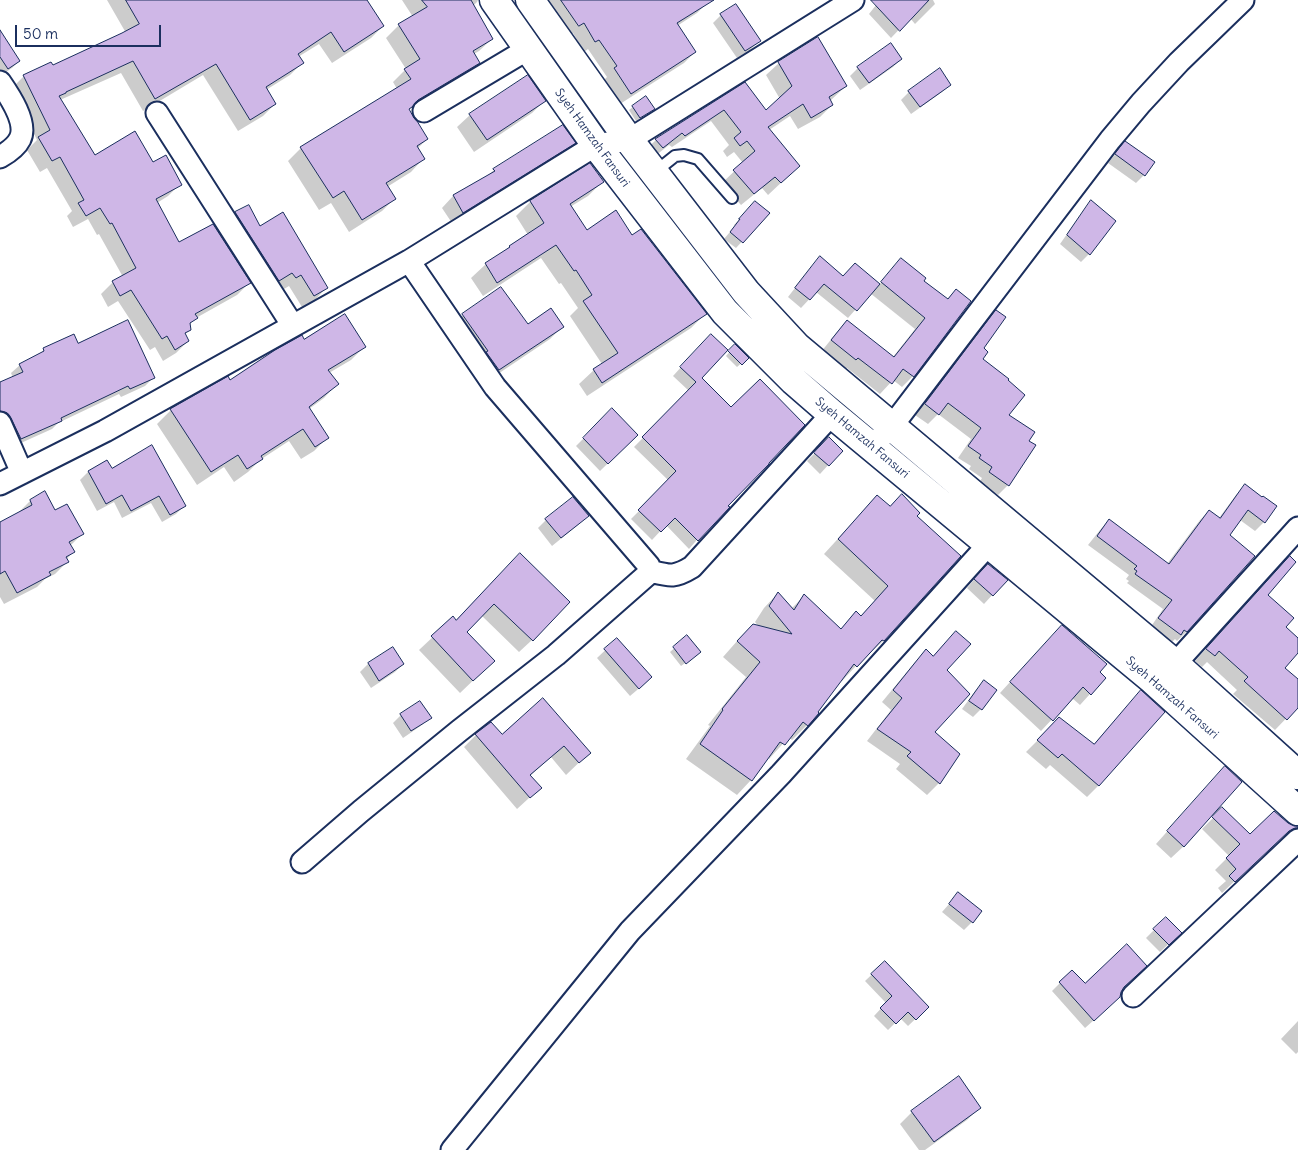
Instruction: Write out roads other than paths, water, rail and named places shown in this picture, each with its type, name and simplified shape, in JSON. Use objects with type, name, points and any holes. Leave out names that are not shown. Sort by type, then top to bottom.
[{"type":"main road","name":"Syeh Hamzah Fansuri","points":[[494,0],[596,145],[725,312],[794,381],[1153,680],[1298,810]]},
{"type":"main road","points":[[530,0],[629,140],[746,292],[797,346],[1175,664],[1295,773],[1271,786]]},
{"type":"street","points":[[0,484],[105,431],[409,261],[596,145],[629,140],[853,0]]},
{"type":"street","points":[[872,446],[892,426],[1110,140],[1179,62],[1243,0]]},
{"type":"street","points":[[424,111],[528,48]]},
{"type":"street","points":[[0,82],[14,104],[23,129],[20,139],[9,152],[0,158]]},
{"type":"street","points":[[157,113],[293,326]]},
{"type":"street","points":[[302,862],[406,774],[556,655],[650,571],[650,566],[495,387],[409,261]]},
{"type":"street","points":[[650,571],[669,576],[680,574],[692,567],[832,414]]},
{"type":"street","points":[[0,423],[22,473]]},
{"type":"street","points":[[1175,664],[1298,528]]},
{"type":"street","points":[[452,1150],[630,930],[781,774],[989,544]]},
{"type":"street","points":[[1133,996],[1298,840]]},
{"type":"lane","points":[[654,173],[675,156],[684,155],[698,159],[732,198]]}]
